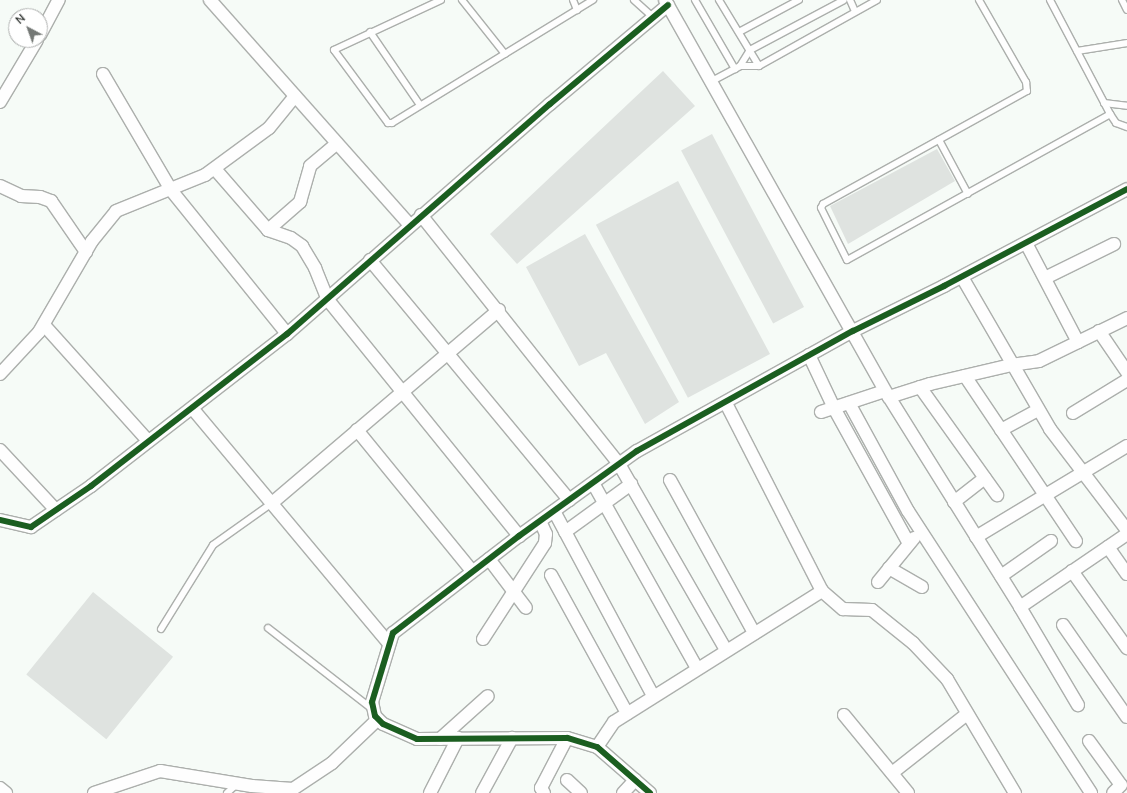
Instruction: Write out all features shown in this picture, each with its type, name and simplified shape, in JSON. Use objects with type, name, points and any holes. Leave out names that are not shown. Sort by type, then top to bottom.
[{"type":"street","points":[[48,20],[59,0]]},
{"type":"street","points":[[210,0],[410,225]]},
{"type":"street","points":[[0,520],[30,527],[56,510],[192,408],[328,300],[421,215],[653,17],[667,2],[887,394],[1001,576],[1078,705]]},
{"type":"street","points":[[0,102],[32,48]]},
{"type":"street","points":[[103,74],[171,190],[287,334]]},
{"type":"street","points":[[0,374],[22,353],[44,325],[98,230],[116,211],[171,190],[214,169],[269,128],[295,96]]},
{"type":"street","points":[[268,230],[300,202],[310,166],[337,143]]},
{"type":"street","points":[[214,169],[268,230],[291,238],[302,246],[315,268],[328,300],[519,536]]},
{"type":"street","points":[[0,186],[21,196],[40,197],[50,201],[86,252]]},
{"type":"street","points":[[94,793],[160,771],[285,792],[299,787],[332,763],[375,714],[388,642],[397,629],[488,559],[636,451],[726,403],[853,331],[962,277],[1127,189]]},
{"type":"street","points":[[421,215],[500,310],[619,464],[726,650]]},
{"type":"street","points":[[1026,243],[1078,342]]},
{"type":"street","points":[[1045,278],[1114,244]]},
{"type":"street","points":[[370,260],[569,500]]},
{"type":"street","points":[[962,277],[1038,410],[1082,473],[1127,530]]},
{"type":"street","points":[[272,504],[357,430],[403,393],[500,310]]},
{"type":"street","points":[[821,412],[849,403],[887,394],[1011,365],[1039,361],[1127,318]]},
{"type":"street","points":[[44,325],[148,441]]},
{"type":"street","points":[[1099,331],[1127,372]]},
{"type":"street","points":[[809,355],[834,408],[909,544]]},
{"type":"street","points":[[965,376],[1076,541]]},
{"type":"street","points":[[1073,413],[1127,380]]},
{"type":"street","points":[[920,387],[997,495]]},
{"type":"street","points":[[726,403],[822,591],[842,608],[872,610],[904,634],[946,679],[1014,793]]},
{"type":"street","points":[[849,403],[920,530],[1091,793]]},
{"type":"street","points":[[192,408],[388,642]]},
{"type":"street","points":[[1001,430],[1038,410]]},
{"type":"street","points":[[357,430],[472,572]]},
{"type":"street","points":[[976,537],[1127,446]]},
{"type":"street","points":[[0,450],[56,510]]},
{"type":"street","points":[[954,502],[985,478]]},
{"type":"street","points":[[670,480],[754,633]]},
{"type":"street","points":[[593,483],[697,668]]},
{"type":"street","points":[[565,532],[631,484]]},
{"type":"street","points":[[554,511],[653,696]]},
{"type":"street","points":[[483,639],[545,543],[546,534],[540,521]]},
{"type":"street","points":[[878,582],[920,530]]},
{"type":"street","points":[[1020,607],[1127,534]]},
{"type":"street","points":[[1001,576],[1051,541]]},
{"type":"street","points":[[1108,547],[1127,574]]},
{"type":"street","points":[[488,559],[526,608]]},
{"type":"street","points":[[889,568],[922,587]]},
{"type":"street","points":[[1072,571],[1127,648]]},
{"type":"street","points":[[551,575],[627,713]]},
{"type":"street","points":[[597,747],[614,722],[697,668],[822,591]]},
{"type":"street","points":[[1063,625],[1127,717]]},
{"type":"street","points":[[440,739],[488,696]]},
{"type":"street","points":[[375,714],[409,738],[567,738],[597,747],[650,793]]},
{"type":"street","points":[[892,773],[967,714]]},
{"type":"street","points":[[844,715],[908,793]]},
{"type":"street","points":[[430,793],[458,738]]},
{"type":"street","points":[[482,793],[512,738]]},
{"type":"street","points":[[544,793],[541,788],[567,738]]},
{"type":"street","points":[[1089,741],[1120,786]]},
{"type":"street","points":[[567,780],[581,793]]},
{"type":"street","points":[[623,793],[635,780]]},
{"type":"street","points":[[0,788],[6,793]]},
{"type":"lane","points":[[441,0],[336,48],[334,52],[388,123],[593,0]]},
{"type":"lane","points":[[462,0],[505,54]]},
{"type":"lane","points":[[573,0],[577,10]]},
{"type":"lane","points":[[634,0],[653,17]]},
{"type":"lane","points":[[695,0],[738,67]]},
{"type":"lane","points":[[719,0],[759,66]]},
{"type":"lane","points":[[739,32],[798,0]]},
{"type":"lane","points":[[738,67],[750,50],[844,0]]},
{"type":"lane","points":[[850,0],[855,11]]},
{"type":"lane","points":[[712,81],[738,67],[759,66],[876,0]]},
{"type":"lane","points":[[979,0],[1028,86],[1023,95],[823,204],[822,208],[846,258],[853,259],[1110,114]]},
{"type":"lane","points":[[1050,0],[1110,114],[1116,123],[1127,126]]},
{"type":"lane","points":[[1122,0],[1127,10]]},
{"type":"lane","points":[[370,32],[420,105]]},
{"type":"lane","points":[[1077,51],[1127,43]]},
{"type":"lane","points":[[1104,103],[1127,106]]},
{"type":"lane","points":[[939,140],[968,194]]},
{"type":"lane","points":[[161,629],[213,545],[272,504]]},
{"type":"lane","points":[[268,628],[375,714]]},
{"type":"lane","points":[[227,793],[237,784]]},
{"type":"building","points":[[663,71],[695,106],[517,264],[490,234]]},
{"type":"building","points":[[712,134],[804,307],[773,323],[681,150]]},
{"type":"building","points":[[937,149],[955,181],[848,244],[830,206]]},
{"type":"building","points":[[678,181],[770,354],[688,398],[596,225]]},
{"type":"building","points":[[585,234],[679,402],[645,424],[606,353],[579,366],[526,267]]},
{"type":"building","points":[[93,592],[173,657],[106,739],[26,674]]},
{"type":"cycle path","points":[[0,520],[31,527],[91,486],[287,334],[550,104],[668,5]]},
{"type":"cycle path","points":[[650,793],[597,747],[567,738],[417,739],[383,724],[375,716],[372,702],[393,633],[519,536],[637,451],[853,331],[944,286],[1127,189]]}]
